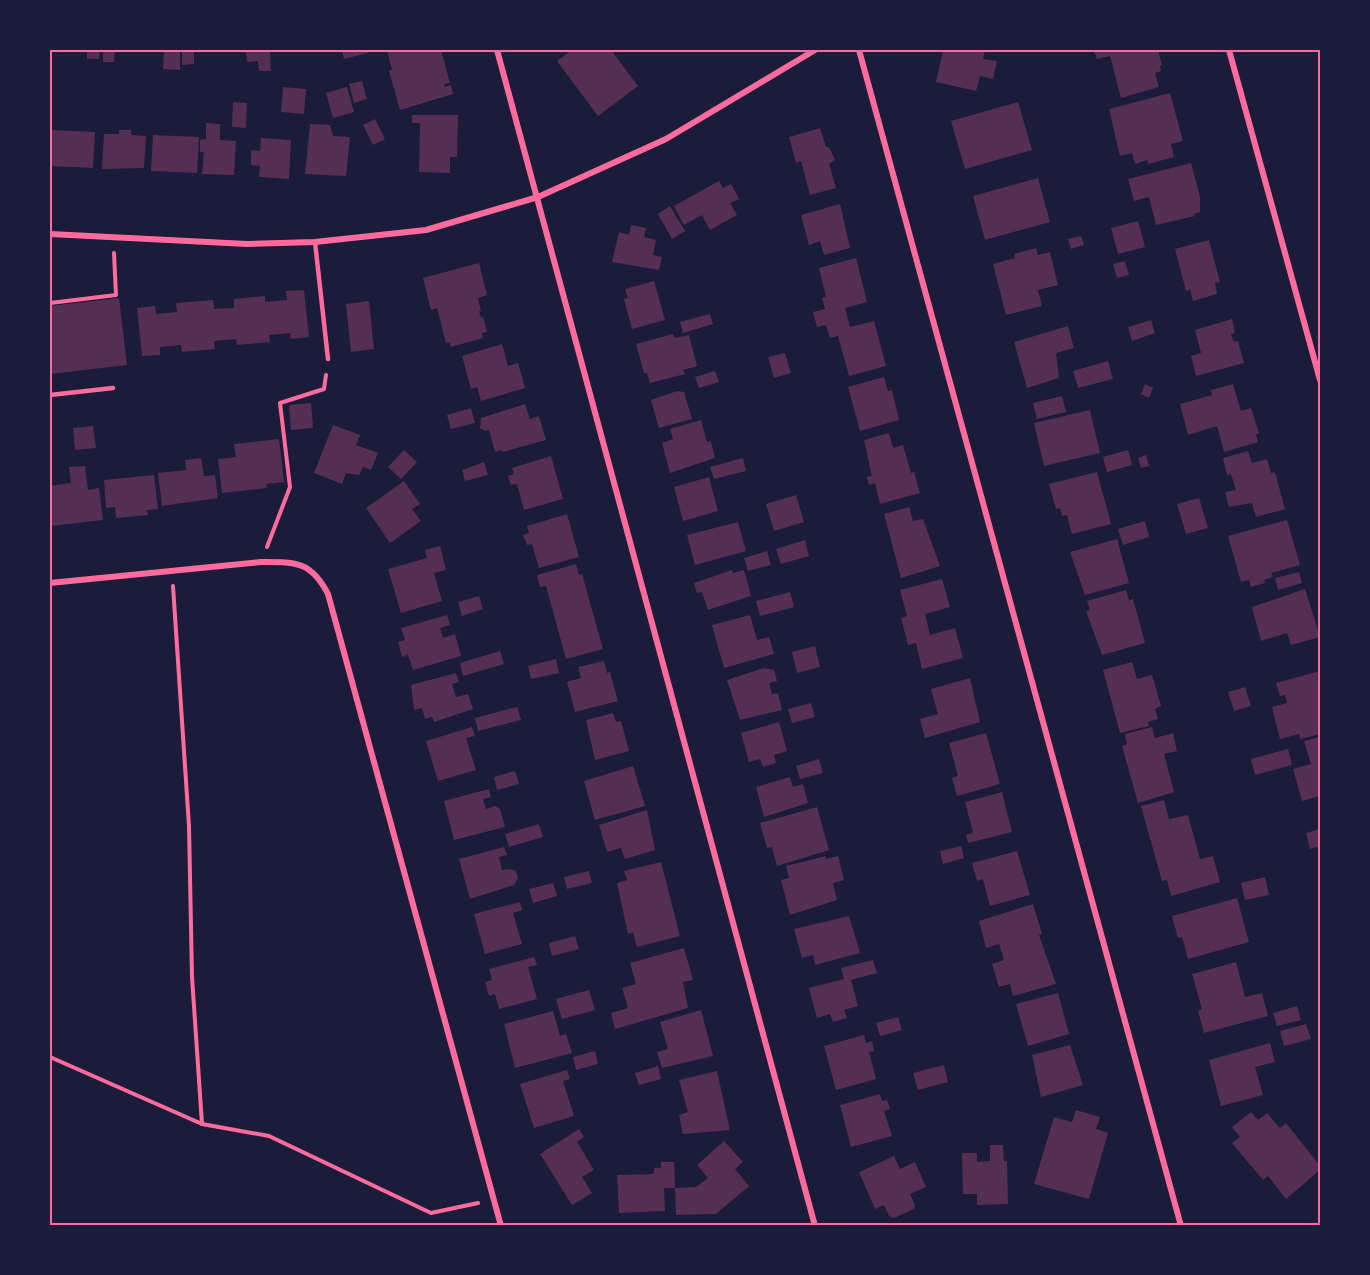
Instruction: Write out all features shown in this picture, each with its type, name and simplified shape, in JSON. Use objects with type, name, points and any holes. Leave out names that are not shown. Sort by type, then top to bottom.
[{"type":"street","points":[[496,50],[538,197],[814,1226]]},
{"type":"street","points":[[50,234],[247,244],[315,242],[426,230],[538,197],[666,139],[815,50]]},
{"type":"street","points":[[859,50],[1181,1226]]},
{"type":"street","points":[[1229,50],[1320,380]]},
{"type":"street","points":[[50,583],[261,562],[294,562],[308,568],[320,578],[328,594],[501,1226]]},
{"type":"lane","points":[[315,242],[327,359]]},
{"type":"lane","points":[[50,395],[113,388]]},
{"type":"path","points":[[50,303],[116,295],[113,237]]},
{"type":"path","points":[[261,562],[290,487],[280,403],[324,389],[327,359]]},
{"type":"path","points":[[172,571],[189,826],[192,977],[202,1124]]},
{"type":"path","points":[[50,1057],[202,1124],[269,1136],[430,1213],[494,1199]]},
{"type":"building","points":[[87,50],[100,50],[99,59],[87,59]]},
{"type":"building","points":[[103,50],[115,50],[114,62],[103,62]]},
{"type":"building","points":[[164,50],[180,50],[180,70],[163,69]]},
{"type":"building","points":[[182,50],[194,50],[194,64],[182,65]]},
{"type":"building","points":[[246,50],[270,50],[271,71],[259,71],[258,61],[247,62]]},
{"type":"building","points":[[342,50],[367,50],[368,53],[344,59]]},
{"type":"building","points":[[387,50],[441,50],[450,83],[444,84],[445,87],[451,85],[453,94],[400,110],[389,71],[392,70]]},
{"type":"building","points":[[572,50],[611,50],[638,86],[598,116],[557,61]]},
{"type":"building","points":[[943,50],[985,50],[983,59],[997,61],[993,79],[980,76],[976,91],[936,82]]},
{"type":"building","points":[[1094,50],[1158,50],[1162,65],[1160,66],[1161,71],[1155,73],[1159,87],[1121,98],[1110,56],[1097,59]]},
{"type":"building","points":[[362,81],[367,99],[354,103],[349,84]]},
{"type":"building","points":[[283,87],[306,89],[304,114],[281,112]]},
{"type":"building","points":[[347,87],[354,112],[333,118],[326,93]]},
{"type":"building","points":[[1170,93],[1183,141],[1171,144],[1174,157],[1148,164],[1147,160],[1135,164],[1132,153],[1120,156],[1109,109]]},
{"type":"building","points":[[233,102],[247,103],[246,128],[232,127]]},
{"type":"building","points":[[1018,102],[1032,150],[965,169],[951,121]]},
{"type":"building","points":[[412,115],[458,115],[457,157],[450,157],[450,173],[419,172],[420,123],[412,123]]},
{"type":"building","points":[[375,119],[385,139],[373,145],[363,125]]},
{"type":"building","points":[[206,123],[220,124],[220,140],[236,141],[234,175],[202,174],[204,152],[200,152],[200,140],[206,139]]},
{"type":"building","points":[[310,124],[330,125],[333,136],[350,137],[346,176],[305,174]]},
{"type":"building","points":[[820,128],[826,147],[829,147],[835,160],[829,164],[836,188],[810,195],[801,161],[796,163],[789,137]]},
{"type":"building","points":[[50,130],[95,132],[93,168],[50,166]]},
{"type":"building","points":[[119,130],[131,130],[131,135],[146,136],[144,168],[102,169],[104,134],[119,134]]},
{"type":"building","points":[[153,135],[199,137],[197,173],[151,171]]},
{"type":"building","points":[[261,138],[291,140],[289,179],[259,177],[260,166],[251,165],[251,150],[260,151]]},
{"type":"building","points":[[1191,163],[1200,197],[1200,212],[1194,214],[1195,216],[1156,225],[1149,197],[1134,201],[1128,179]]},
{"type":"building","points":[[1038,178],[1050,222],[985,240],[973,196]]},
{"type":"building","points":[[719,181],[723,188],[731,184],[739,199],[730,203],[737,215],[710,230],[702,215],[684,225],[674,206]]},
{"type":"building","points":[[840,204],[850,248],[824,255],[820,241],[809,245],[801,215]]},
{"type":"building","points":[[670,206],[685,231],[672,239],[658,214]]},
{"type":"building","points":[[1138,221],[1145,247],[1118,254],[1111,228]]},
{"type":"building","points":[[631,225],[646,228],[644,237],[656,240],[653,255],[662,257],[659,270],[612,262],[619,232],[629,235]]},
{"type":"building","points":[[1081,236],[1084,245],[1071,249],[1068,239]]},
{"type":"building","points":[[1209,240],[1220,282],[1215,283],[1217,294],[1193,301],[1190,289],[1186,291],[1175,249]]},
{"type":"building","points":[[1036,248],[1038,255],[1050,252],[1058,285],[1038,290],[1042,306],[1006,315],[993,264],[1015,258],[1014,254]]},
{"type":"building","points":[[856,258],[867,302],[845,308],[850,327],[874,321],[886,366],[849,376],[838,336],[830,338],[826,325],[817,327],[813,312],[825,309],[822,298],[826,297],[819,268]]},
{"type":"building","points":[[1125,261],[1129,275],[1117,278],[1113,264]]},
{"type":"building","points":[[479,263],[487,295],[478,298],[481,311],[479,311],[487,332],[482,333],[483,338],[451,347],[450,342],[446,343],[437,308],[431,310],[423,278]]},
{"type":"building","points":[[654,281],[665,320],[632,329],[624,299],[628,298],[625,289]]},
{"type":"building","points":[[304,290],[309,337],[291,339],[290,333],[269,335],[270,342],[237,345],[236,339],[214,341],[215,349],[182,352],[181,345],[160,347],[160,355],[142,356],[137,308],[155,306],[156,314],[177,312],[176,303],[213,300],[214,309],[234,308],[234,299],[265,296],[265,302],[287,300],[286,291]]},
{"type":"building","points":[[119,298],[127,365],[50,374],[50,306]]},
{"type":"building","points":[[369,301],[374,349],[351,352],[346,304]]},
{"type":"building","points":[[710,314],[713,324],[683,333],[680,322]]},
{"type":"building","points":[[1232,319],[1235,333],[1231,334],[1234,342],[1238,341],[1244,363],[1196,376],[1191,356],[1201,353],[1195,330]]},
{"type":"building","points":[[1151,320],[1155,333],[1132,341],[1128,327]]},
{"type":"building","points":[[1068,326],[1074,348],[1056,353],[1059,378],[1027,388],[1014,342]]},
{"type":"building","points":[[673,334],[675,338],[689,335],[697,366],[683,370],[685,374],[650,383],[647,373],[644,373],[636,344]]},
{"type":"building","points":[[502,344],[508,366],[518,363],[525,388],[481,401],[477,387],[471,389],[462,356]]},
{"type":"building","points":[[785,353],[791,373],[774,378],[768,357]]},
{"type":"building","points":[[1108,361],[1113,379],[1078,388],[1073,371]]},
{"type":"building","points":[[715,371],[719,382],[699,388],[695,377]]},
{"type":"building","points":[[884,377],[888,391],[892,390],[899,420],[860,431],[848,387]]},
{"type":"building","points":[[1145,384],[1153,388],[1149,398],[1141,394]]},
{"type":"building","points":[[1233,384],[1241,411],[1251,408],[1259,433],[1256,434],[1258,442],[1224,452],[1217,426],[1188,435],[1180,404],[1212,395],[1211,390]]},
{"type":"building","points":[[677,391],[684,392],[692,419],[659,428],[651,400]]},
{"type":"building","points":[[1062,396],[1066,412],[1037,419],[1033,403]]},
{"type":"building","points":[[311,403],[313,428],[291,430],[289,405]]},
{"type":"building","points":[[525,404],[530,419],[539,416],[546,440],[503,452],[501,450],[495,452],[489,430],[485,431],[480,428],[481,418]]},
{"type":"building","points":[[471,408],[475,423],[451,429],[447,415]]},
{"type":"building","points":[[1090,410],[1100,453],[1044,466],[1034,423]]},
{"type":"building","points":[[701,420],[707,442],[711,441],[715,458],[670,473],[662,443],[673,439],[670,429]]},
{"type":"building","points":[[333,425],[360,435],[356,445],[378,453],[371,470],[363,467],[359,475],[346,473],[342,484],[314,473]]},
{"type":"building","points":[[93,426],[96,448],[75,450],[73,428]]},
{"type":"building","points":[[889,433],[893,448],[903,445],[911,473],[914,472],[920,493],[880,504],[875,483],[869,485],[867,477],[872,476],[864,440]]},
{"type":"building","points":[[279,439],[284,482],[266,484],[267,488],[222,493],[218,459],[236,457],[234,444]]},
{"type":"building","points":[[404,450],[417,462],[401,479],[388,467]]},
{"type":"building","points":[[1128,450],[1132,465],[1107,472],[1103,457]]},
{"type":"building","points":[[1248,451],[1252,463],[1267,459],[1271,473],[1275,472],[1285,509],[1256,517],[1252,503],[1229,507],[1225,492],[1236,490],[1231,474],[1227,475],[1223,458]]},
{"type":"building","points":[[1146,455],[1149,466],[1141,468],[1138,458]]},
{"type":"building","points":[[551,456],[563,499],[524,510],[517,484],[511,485],[508,476],[514,474],[512,468]]},
{"type":"building","points":[[201,458],[204,476],[215,475],[218,498],[162,506],[158,473],[186,470],[185,460]]},
{"type":"building","points":[[743,458],[746,471],[714,479],[710,467]]},
{"type":"building","points":[[484,462],[488,475],[465,481],[462,470]]},
{"type":"building","points":[[85,466],[88,490],[99,488],[103,520],[50,526],[50,486],[71,483],[69,467]]},
{"type":"building","points":[[1097,472],[1111,524],[1072,534],[1067,515],[1062,516],[1060,508],[1056,509],[1049,484]]},
{"type":"building","points":[[154,475],[158,509],[147,510],[148,515],[116,518],[115,507],[106,508],[104,480]]},
{"type":"building","points":[[709,477],[718,511],[683,521],[674,487]]},
{"type":"building","points":[[404,481],[420,504],[412,509],[421,521],[390,543],[366,508]]},
{"type":"building","points":[[796,495],[804,522],[774,531],[766,504]]},
{"type":"building","points":[[1199,498],[1208,528],[1186,534],[1177,504]]},
{"type":"building","points":[[909,507],[913,521],[923,519],[940,566],[901,578],[884,514]]},
{"type":"building","points":[[567,514],[579,557],[539,568],[532,544],[527,545],[523,535],[529,533],[527,526]]},
{"type":"building","points":[[1287,520],[1300,565],[1271,573],[1273,577],[1264,580],[1265,583],[1251,587],[1249,580],[1241,582],[1228,536]]},
{"type":"building","points":[[1145,521],[1149,537],[1123,545],[1118,529]]},
{"type":"building","points":[[738,522],[746,551],[695,565],[687,535]]},
{"type":"building","points":[[1117,539],[1129,583],[1085,595],[1070,552]]},
{"type":"building","points":[[805,540],[809,556],[781,564],[776,549]]},
{"type":"building","points":[[440,546],[446,570],[434,573],[442,601],[401,613],[388,569],[427,558],[425,550]]},
{"type":"building","points":[[767,551],[771,565],[748,571],[744,558]]},
{"type":"building","points":[[576,564],[579,575],[582,574],[603,649],[566,659],[546,586],[540,587],[537,575]]},
{"type":"building","points":[[732,570],[733,573],[744,570],[751,596],[708,610],[702,592],[697,593],[694,583]]},
{"type":"building","points":[[1299,572],[1302,583],[1278,590],[1275,578]]},
{"type":"building","points":[[942,579],[950,607],[925,614],[930,635],[955,628],[963,658],[922,669],[916,643],[908,645],[901,618],[907,616],[900,590]]},
{"type":"building","points":[[1305,589],[1320,637],[1291,645],[1287,633],[1261,641],[1252,607]]},
{"type":"building","points":[[1126,590],[1129,600],[1133,599],[1145,643],[1102,655],[1086,611],[1090,610],[1087,601]]},
{"type":"building","points":[[790,592],[794,607],[760,616],[756,601]]},
{"type":"building","points":[[479,596],[483,609],[462,616],[458,602]]},
{"type":"building","points":[[447,615],[450,625],[440,628],[443,638],[455,634],[461,656],[413,670],[408,655],[402,657],[398,642],[405,640],[401,628]]},
{"type":"building","points":[[750,615],[757,640],[769,637],[774,654],[724,668],[712,625]]},
{"type":"building","points":[[815,646],[820,667],[797,673],[792,652]]},
{"type":"building","points":[[500,651],[504,664],[463,676],[460,663]]},
{"type":"building","points":[[556,659],[559,673],[531,679],[528,666]]},
{"type":"building","points":[[604,661],[607,673],[610,672],[618,701],[575,712],[567,682],[581,678],[578,667]]},
{"type":"building","points":[[1132,662],[1137,679],[1152,675],[1161,706],[1155,709],[1158,719],[1148,722],[1149,726],[1120,733],[1103,670]]},
{"type":"building","points":[[764,668],[774,670],[777,681],[769,683],[772,694],[778,693],[782,710],[740,720],[727,680]]},
{"type":"building","points":[[1320,671],[1320,734],[1300,739],[1299,734],[1280,739],[1272,707],[1287,703],[1285,695],[1280,696],[1276,683]]},
{"type":"building","points":[[456,673],[459,682],[452,684],[456,697],[468,694],[473,709],[434,722],[432,717],[425,719],[422,708],[414,710],[411,685]]},
{"type":"building","points":[[970,678],[980,722],[925,738],[920,719],[938,714],[931,689]]},
{"type":"building","points":[[1245,687],[1251,706],[1234,711],[1228,692]]},
{"type":"building","points":[[811,703],[815,717],[792,723],[788,709]]},
{"type":"building","points":[[517,707],[521,720],[478,731],[475,718]]},
{"type":"building","points":[[613,713],[616,722],[621,721],[629,751],[595,760],[586,720]]},
{"type":"building","points":[[779,722],[787,751],[774,755],[776,763],[763,767],[760,759],[749,762],[741,733]]},
{"type":"building","points":[[472,727],[475,736],[466,738],[476,770],[438,781],[426,741]]},
{"type":"building","points":[[1152,727],[1155,738],[1173,733],[1177,751],[1164,754],[1174,792],[1138,803],[1122,746],[1127,744],[1125,734]]},
{"type":"building","points":[[986,733],[1000,784],[957,796],[952,778],[958,776],[949,743]]},
{"type":"building","points":[[1320,737],[1320,796],[1302,801],[1293,769],[1311,764],[1304,741]]},
{"type":"building","points":[[1288,749],[1292,765],[1255,775],[1251,759]]},
{"type":"building","points":[[819,759],[823,773],[800,779],[796,766]]},
{"type":"building","points":[[633,766],[645,806],[595,820],[584,781]]},
{"type":"building","points":[[515,771],[519,784],[497,790],[494,777]]},
{"type":"building","points":[[790,777],[793,787],[803,784],[808,803],[764,817],[756,787]]},
{"type":"building","points":[[489,789],[491,797],[483,799],[486,809],[495,806],[500,809],[505,827],[454,840],[444,801]]},
{"type":"building","points":[[1002,792],[1012,832],[968,843],[966,835],[973,833],[965,802]]},
{"type":"building","points":[[1164,800],[1169,819],[1188,815],[1200,859],[1213,856],[1220,882],[1171,896],[1167,880],[1162,881],[1141,806]]},
{"type":"building","points":[[817,807],[829,850],[777,866],[772,847],[767,848],[760,823]]},
{"type":"building","points":[[647,810],[655,850],[625,859],[621,848],[607,852],[599,825]]},
{"type":"building","points":[[539,824],[543,837],[509,847],[505,834]]},
{"type":"building","points":[[1320,829],[1320,846],[1310,849],[1306,833]]},
{"type":"building","points":[[961,846],[964,858],[943,864],[940,851]]},
{"type":"building","points":[[504,847],[507,855],[499,857],[502,870],[516,871],[518,878],[514,885],[470,899],[459,859]]},
{"type":"building","points":[[1017,851],[1030,895],[990,906],[983,879],[977,881],[972,863]]},
{"type":"building","points":[[826,856],[826,859],[838,856],[844,880],[833,883],[837,900],[790,915],[781,880],[789,878],[786,866]]},
{"type":"building","points":[[661,862],[680,936],[637,947],[633,932],[628,934],[617,883],[627,880],[624,871]]},
{"type":"building","points":[[589,871],[592,883],[567,889],[564,877]]},
{"type":"building","points":[[1265,877],[1269,895],[1245,900],[1241,883]]},
{"type":"building","points":[[553,883],[557,896],[533,903],[529,889]]},
{"type":"building","points":[[1237,898],[1249,942],[1188,959],[1182,937],[1178,938],[1172,916]]},
{"type":"building","points":[[520,902],[522,910],[513,913],[522,944],[485,954],[474,914]]},
{"type":"building","points":[[1033,904],[1042,934],[1039,935],[1056,984],[1013,996],[1010,984],[999,987],[992,964],[1004,960],[999,944],[986,948],[979,921]]},
{"type":"building","points":[[849,916],[860,953],[815,965],[813,955],[802,958],[794,929]]},
{"type":"building","points":[[575,936],[579,949],[552,956],[549,943]]},
{"type":"building","points":[[684,948],[693,980],[683,982],[688,1008],[615,1029],[611,1013],[628,1008],[622,988],[636,984],[630,963]]},
{"type":"building","points":[[534,957],[537,965],[528,967],[537,999],[499,1009],[495,994],[489,996],[485,982],[492,980],[489,969]]},
{"type":"building","points":[[873,960],[877,973],[851,980],[858,1006],[844,1010],[847,1018],[833,1022],[830,1014],[817,1018],[809,988],[844,979],[841,968]]},
{"type":"building","points":[[1236,962],[1245,997],[1262,993],[1268,1016],[1204,1033],[1198,1011],[1202,1009],[1192,974]]},
{"type":"building","points":[[589,990],[595,1010],[562,1019],[556,999]]},
{"type":"building","points":[[1058,993],[1069,1034],[1028,1046],[1016,1004]]},
{"type":"building","points":[[1297,1006],[1301,1020],[1277,1026],[1273,1013]]},
{"type":"building","points":[[701,1010],[713,1056],[662,1068],[657,1052],[668,1049],[660,1022]]},
{"type":"building","points":[[553,1011],[560,1036],[566,1034],[572,1053],[515,1068],[504,1024]]},
{"type":"building","points":[[898,1017],[902,1030],[880,1036],[876,1023]]},
{"type":"building","points":[[1306,1024],[1311,1039],[1284,1046],[1280,1031]]},
{"type":"building","points":[[864,1035],[866,1043],[872,1041],[874,1051],[869,1052],[876,1079],[836,1090],[824,1046]]},
{"type":"building","points":[[1270,1043],[1275,1062],[1255,1067],[1263,1095],[1221,1106],[1209,1060]]},
{"type":"building","points":[[1070,1045],[1083,1085],[1041,1097],[1032,1055]]},
{"type":"building","points":[[595,1051],[598,1064],[576,1070],[573,1057]]},
{"type":"building","points":[[944,1065],[948,1082],[918,1090],[913,1073]]},
{"type":"building","points":[[658,1066],[661,1079],[639,1085],[635,1073]]},
{"type":"building","points":[[567,1070],[570,1079],[563,1081],[574,1116],[534,1128],[520,1084]]},
{"type":"building","points":[[717,1071],[730,1130],[683,1134],[679,1115],[688,1112],[679,1080]]},
{"type":"building","points":[[880,1094],[882,1101],[887,1100],[890,1109],[884,1111],[892,1136],[851,1147],[840,1105]]},
{"type":"building","points":[[1076,1110],[1100,1117],[1096,1129],[1108,1133],[1089,1199],[1034,1184],[1054,1117],[1072,1122]]},
{"type":"building","points":[[1251,1112],[1258,1120],[1267,1113],[1280,1128],[1286,1123],[1320,1166],[1320,1170],[1286,1199],[1268,1176],[1263,1180],[1232,1143],[1240,1137],[1232,1127]]},
{"type":"building","points":[[579,1129],[584,1137],[577,1142],[594,1170],[582,1177],[592,1193],[572,1205],[540,1154]]},
{"type":"building","points":[[724,1141],[743,1162],[735,1169],[749,1186],[716,1214],[676,1215],[675,1188],[696,1187],[708,1178],[697,1165]]},
{"type":"building","points":[[990,1145],[1003,1145],[1004,1161],[1007,1161],[1008,1204],[977,1205],[977,1194],[963,1194],[962,1153],[977,1153],[977,1162],[990,1161]]},
{"type":"building","points":[[894,1156],[900,1169],[915,1162],[926,1187],[910,1194],[915,1205],[914,1209],[894,1218],[889,1216],[884,1205],[875,1209],[859,1172]]},
{"type":"building","points":[[661,1162],[674,1162],[675,1188],[664,1188],[665,1211],[619,1213],[617,1175],[654,1174],[654,1168],[661,1168]]}]
